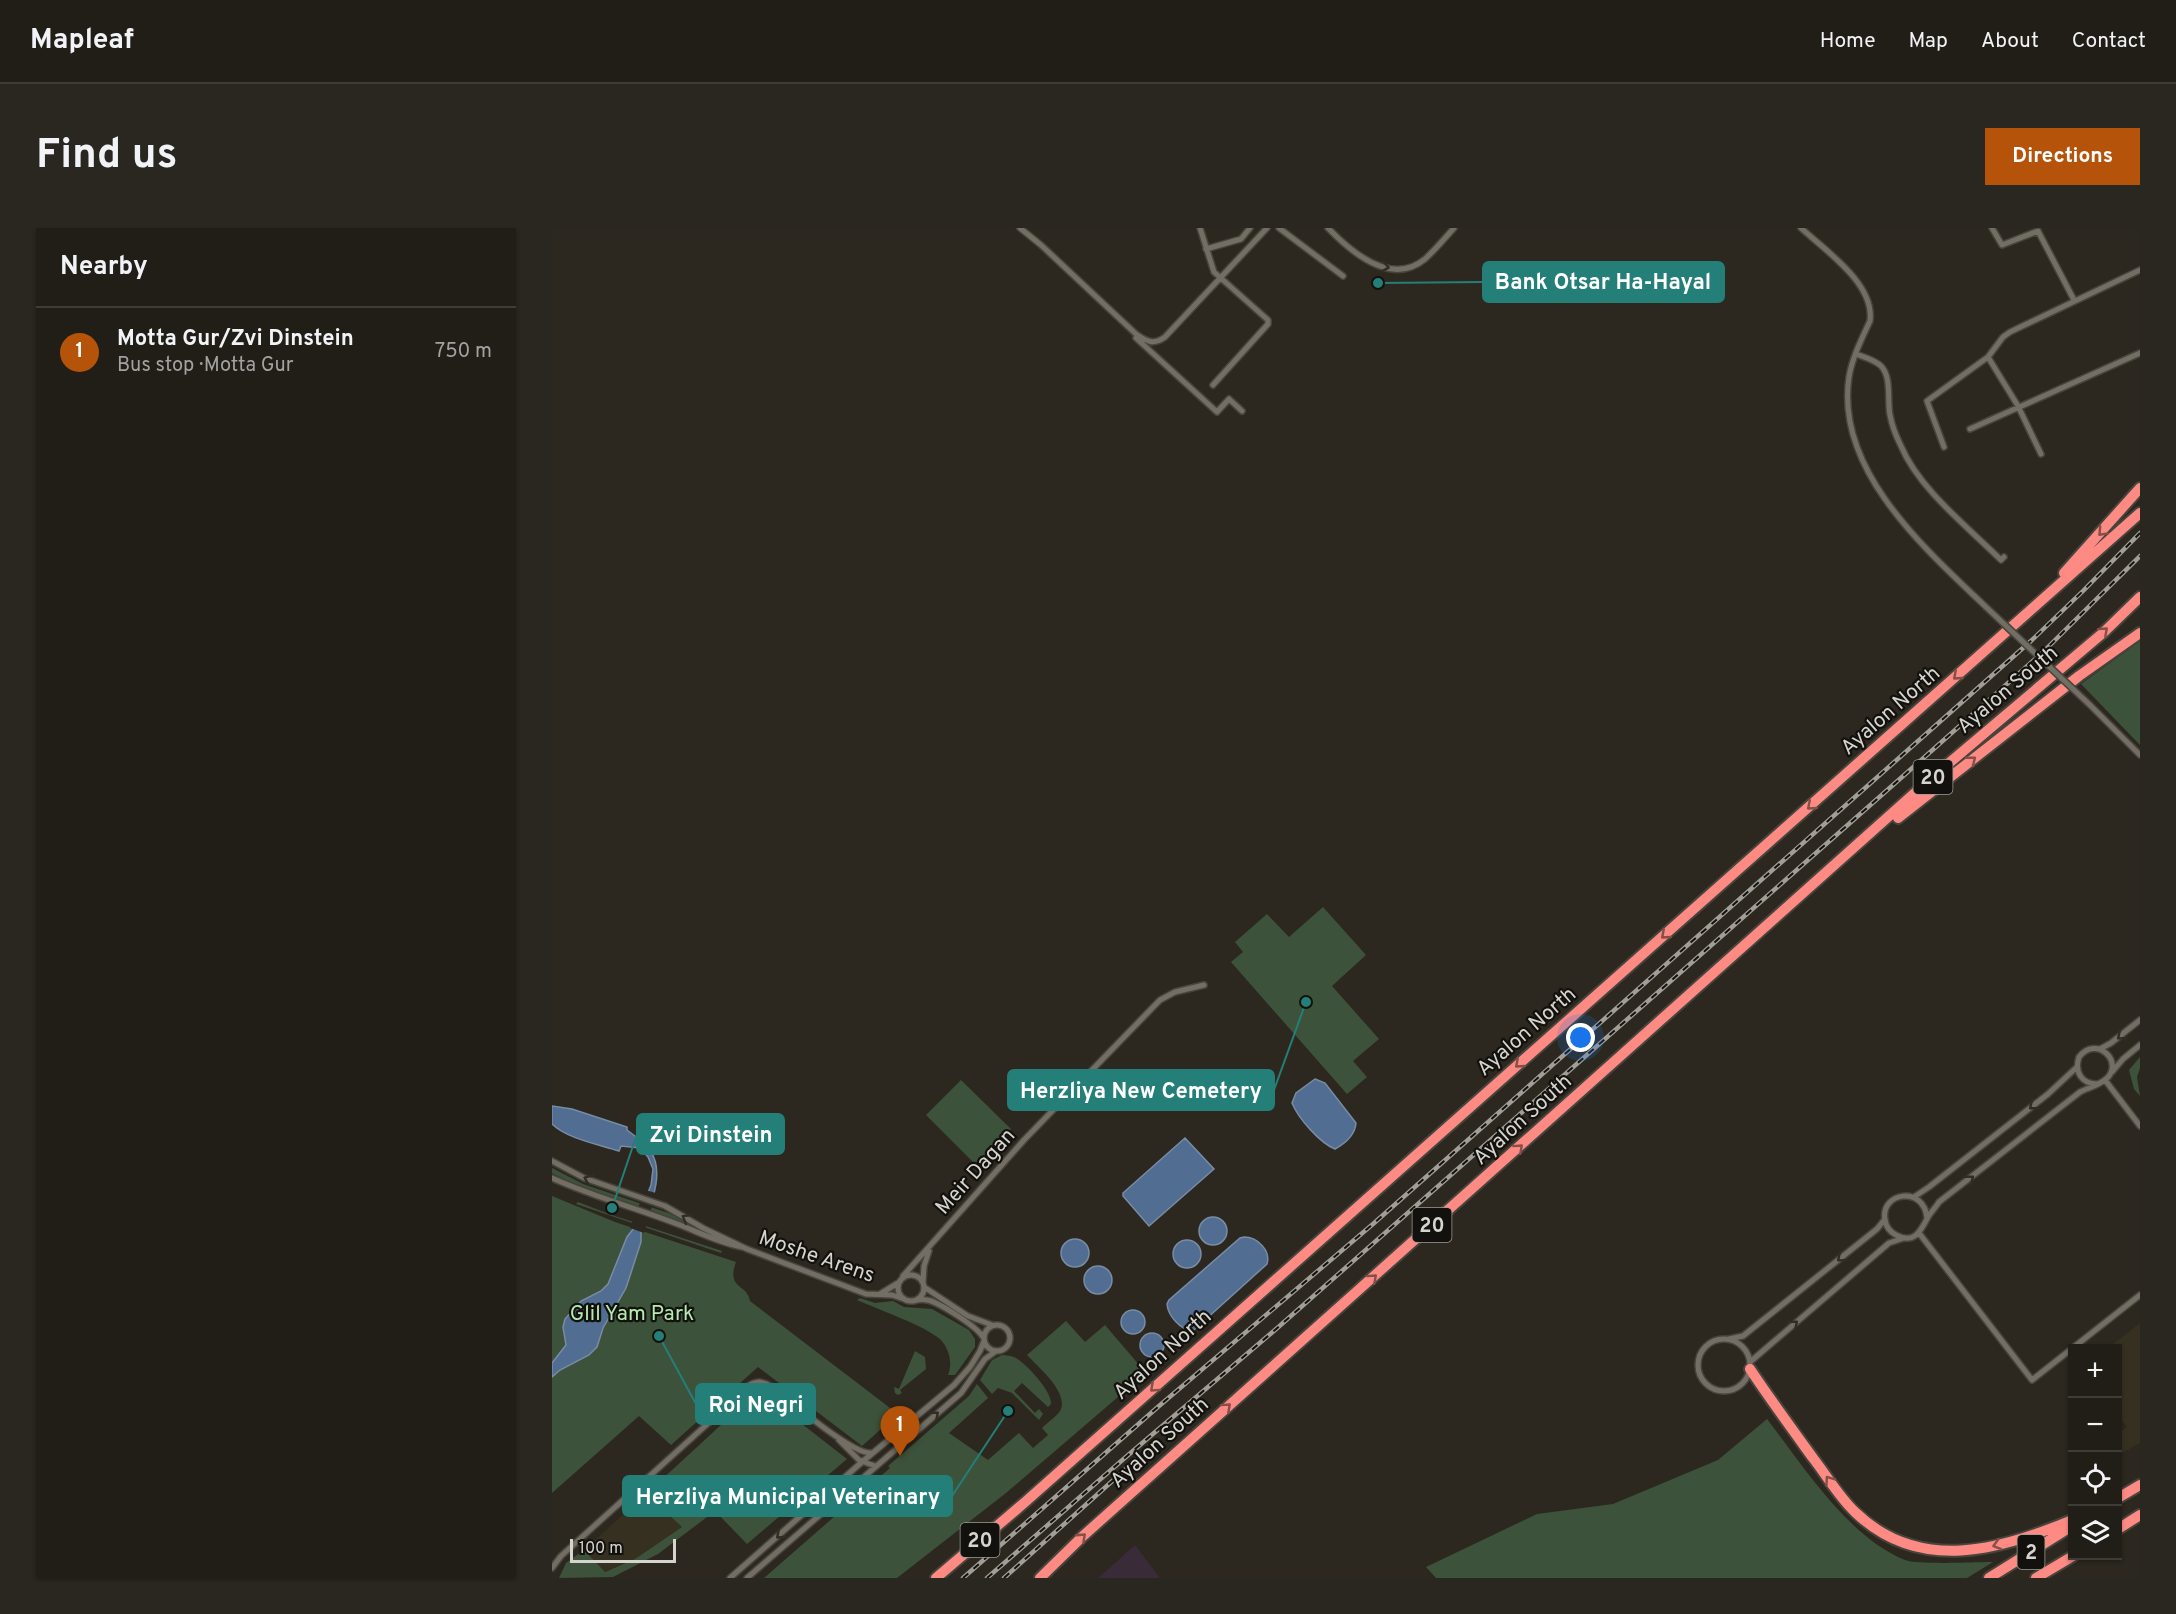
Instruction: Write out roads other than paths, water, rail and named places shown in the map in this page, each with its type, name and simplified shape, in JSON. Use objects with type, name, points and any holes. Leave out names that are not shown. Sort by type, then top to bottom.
[{"type":"highway","points":[[2019,622],[2140,488]]},
{"type":"highway","name":"Ayalon North","points":[[934,1578],[1024,1503],[2140,513]]},
{"type":"highway","name":"Ayalon South","points":[[1040,1578],[1083,1536],[1827,874],[1935,775],[2104,632],[2140,597]]},
{"type":"highway","points":[[1827,874],[2062,689],[2140,633]]},
{"type":"highway","points":[[1750,1366],[1845,1502],[1871,1526],[1887,1535],[1921,1549],[1938,1551],[1986,1549],[2042,1533],[2068,1522]]},
{"type":"highway","points":[[2122,1496],[2140,1485]]},
{"type":"highway","points":[[2122,1526],[2140,1515]]},
{"type":"highway","name":"2","points":[[1989,1578],[2068,1529]]},
{"type":"highway","name":"2","points":[[2037,1578],[2068,1559]]},
{"type":"street","points":[[1020,228],[1136,334],[1149,342],[1166,337],[1267,228]]},
{"type":"street","points":[[1200,228],[1211,268],[1268,320],[1268,324],[1213,385]]},
{"type":"street","points":[[1206,249],[1241,239],[1250,228]]},
{"type":"street","points":[[1279,228],[1343,276]]},
{"type":"street","points":[[1328,228],[1359,256],[1383,268],[1403,268],[1415,265],[1424,259],[1454,228]]},
{"type":"street","points":[[1334,228],[1336,237]]},
{"type":"street","points":[[1801,228],[1848,271],[1868,300],[1871,312],[1870,321],[1849,376],[1848,403],[1857,444],[1870,475],[1888,503],[1921,544],[2140,755]]},
{"type":"street","points":[[1992,228],[2002,245],[2038,231],[2074,300]]},
{"type":"street","points":[[1944,447],[1927,401],[1988,357],[2003,337],[2010,332],[2140,270]]},
{"type":"street","points":[[1104,304],[1102,306],[1217,412],[1229,399],[1242,411]]},
{"type":"street","points":[[1970,429],[2140,353]]},
{"type":"street","points":[[1856,354],[1873,360],[1886,373],[1893,425],[1904,454],[1918,477],[2001,560],[2004,557]]},
{"type":"street","points":[[1988,357],[2018,406],[2041,454]]},
{"type":"street","name":"Meir Dagan","points":[[903,1276],[1024,1140],[1160,1000],[1175,992],[1204,985]]},
{"type":"street","points":[[1914,1197],[2048,1094],[2076,1068],[2082,1053],[2090,1049],[2100,1049],[2112,1043],[2140,1020]]},
{"type":"street","points":[[1750,1366],[1889,1243],[1919,1233],[1927,1218],[1949,1195],[2080,1092],[2105,1080],[2123,1059],[2140,1045]]},
{"type":"street","points":[[2100,1049],[2109,1056],[2111,1073]]},
{"type":"street","points":[[2076,1068],[2086,1082],[2097,1084]]},
{"type":"street","points":[[2105,1080],[2140,1126]]},
{"type":"street","name":"Moshe Arens","points":[[552,1161],[584,1178],[665,1206],[744,1248],[866,1294],[892,1295],[904,1299]]},
{"type":"street","name":"Moshe Arens","points":[[552,1178],[579,1190],[744,1248]]},
{"type":"street","points":[[1904,1238],[1891,1232],[1885,1219],[1885,1212],[1893,1200],[1906,1196],[1914,1197],[1924,1206],[1927,1218]]},
{"type":"street","points":[[1729,1339],[1738,1342],[1744,1349],[1750,1366],[1749,1374],[1740,1386],[1728,1391],[1714,1389],[1701,1379],[1697,1365],[1702,1350],[1714,1340],[1743,1336],[1753,1329],[1877,1229],[1885,1219]]},
{"type":"street","points":[[1919,1233],[2032,1380],[2140,1296]]},
{"type":"street","name":"Meir Dagan","points":[[924,1286],[924,1266],[932,1244]]},
{"type":"street","points":[[747,1578],[961,1393],[985,1359],[1008,1345],[1010,1337],[1006,1329],[998,1324],[994,1325],[968,1316],[924,1286],[915,1275],[903,1276],[898,1282],[898,1293],[904,1299],[926,1300],[934,1303],[979,1330],[988,1348],[996,1351]]},
{"type":"street","name":"Moshe Arens","points":[[879,1295],[898,1282]]},
{"type":"street","points":[[913,1301],[922,1294],[924,1286]]},
{"type":"street","points":[[861,1479],[866,1462],[873,1453],[954,1385],[970,1367],[980,1351],[986,1329],[994,1325]]},
{"type":"street","points":[[552,1568],[561,1556],[735,1400],[742,1390],[755,1382],[766,1383],[836,1436],[861,1451],[873,1453]]},
{"type":"street","points":[[836,1436],[855,1456],[875,1466]]},
{"type":"street","points":[[861,1451],[866,1462]]},
{"type":"street","points":[[855,1456],[855,1468]]},
{"type":"street","points":[[730,1578],[855,1468],[866,1462]]},
{"type":"water","points":[[1315,1079],[1325,1083],[1356,1123],[1349,1138],[1335,1149],[1310,1129],[1292,1103],[1296,1093]]},
{"type":"water","points":[[552,1106],[572,1109],[627,1127],[627,1130],[649,1149],[657,1171],[654,1192],[641,1233],[641,1242],[626,1288],[603,1328],[597,1347],[589,1355],[560,1370],[552,1377],[552,1363],[566,1345],[563,1327],[565,1319],[581,1301],[601,1291],[608,1284],[651,1185],[653,1169],[648,1157],[640,1148],[621,1146],[619,1151],[566,1134],[552,1124]]},
{"type":"water","points":[[1185,1138],[1214,1169],[1149,1226],[1123,1196],[1123,1193]]},
{"type":"water","points":[[1213,1217],[1223,1221],[1227,1231],[1223,1241],[1213,1245],[1203,1241],[1199,1231],[1203,1221]]},
{"type":"water","points":[[1240,1238],[1254,1239],[1262,1246],[1267,1254],[1267,1264],[1195,1329],[1188,1330],[1179,1325],[1170,1313],[1167,1304],[1169,1300]]},
{"type":"water","points":[[1075,1239],[1085,1243],[1089,1253],[1085,1263],[1075,1267],[1065,1263],[1061,1253],[1065,1243]]},
{"type":"water","points":[[1187,1240],[1197,1244],[1201,1254],[1197,1264],[1187,1268],[1177,1264],[1173,1254],[1177,1244]]},
{"type":"water","points":[[1098,1266],[1108,1270],[1112,1280],[1108,1290],[1098,1294],[1088,1290],[1084,1280],[1088,1270]]},
{"type":"water","points":[[1133,1310],[1138,1311],[1144,1317],[1144,1327],[1138,1333],[1133,1334],[1128,1333],[1122,1327],[1121,1322],[1122,1317],[1128,1311]]},
{"type":"water","points":[[1152,1333],[1157,1334],[1163,1340],[1163,1350],[1157,1356],[1152,1357],[1147,1356],[1141,1350],[1140,1345],[1141,1340],[1147,1334]]},
{"type":"railway","points":[[963,1578],[1159,1406],[1373,1224],[2032,640],[2140,533]]},
{"type":"railway","points":[[987,1578],[1275,1330],[2042,653],[2140,556]]},
{"type":"railway","points":[[1004,1578],[1138,1458]]},
{"type":"place","name":"Bank Otsar Ha-Hayal","points":[[1378,283]]},
{"type":"place","name":"Herzliya New Cemetery","points":[[1306,1002]]},
{"type":"place","name":"Zvi Dinstein","points":[[612,1208]]},
{"type":"place","name":"Roi Negri","points":[[659,1336]]},
{"type":"place","name":"Herzliya Municipal Veterinary","points":[[1008,1411]]},
{"type":"place","name":"Motta Gur/Zvi Dinstein","points":[[900,1456]]},
{"type":"park label","name":"Glil Yam Park","points":[[632,1313]]}]
